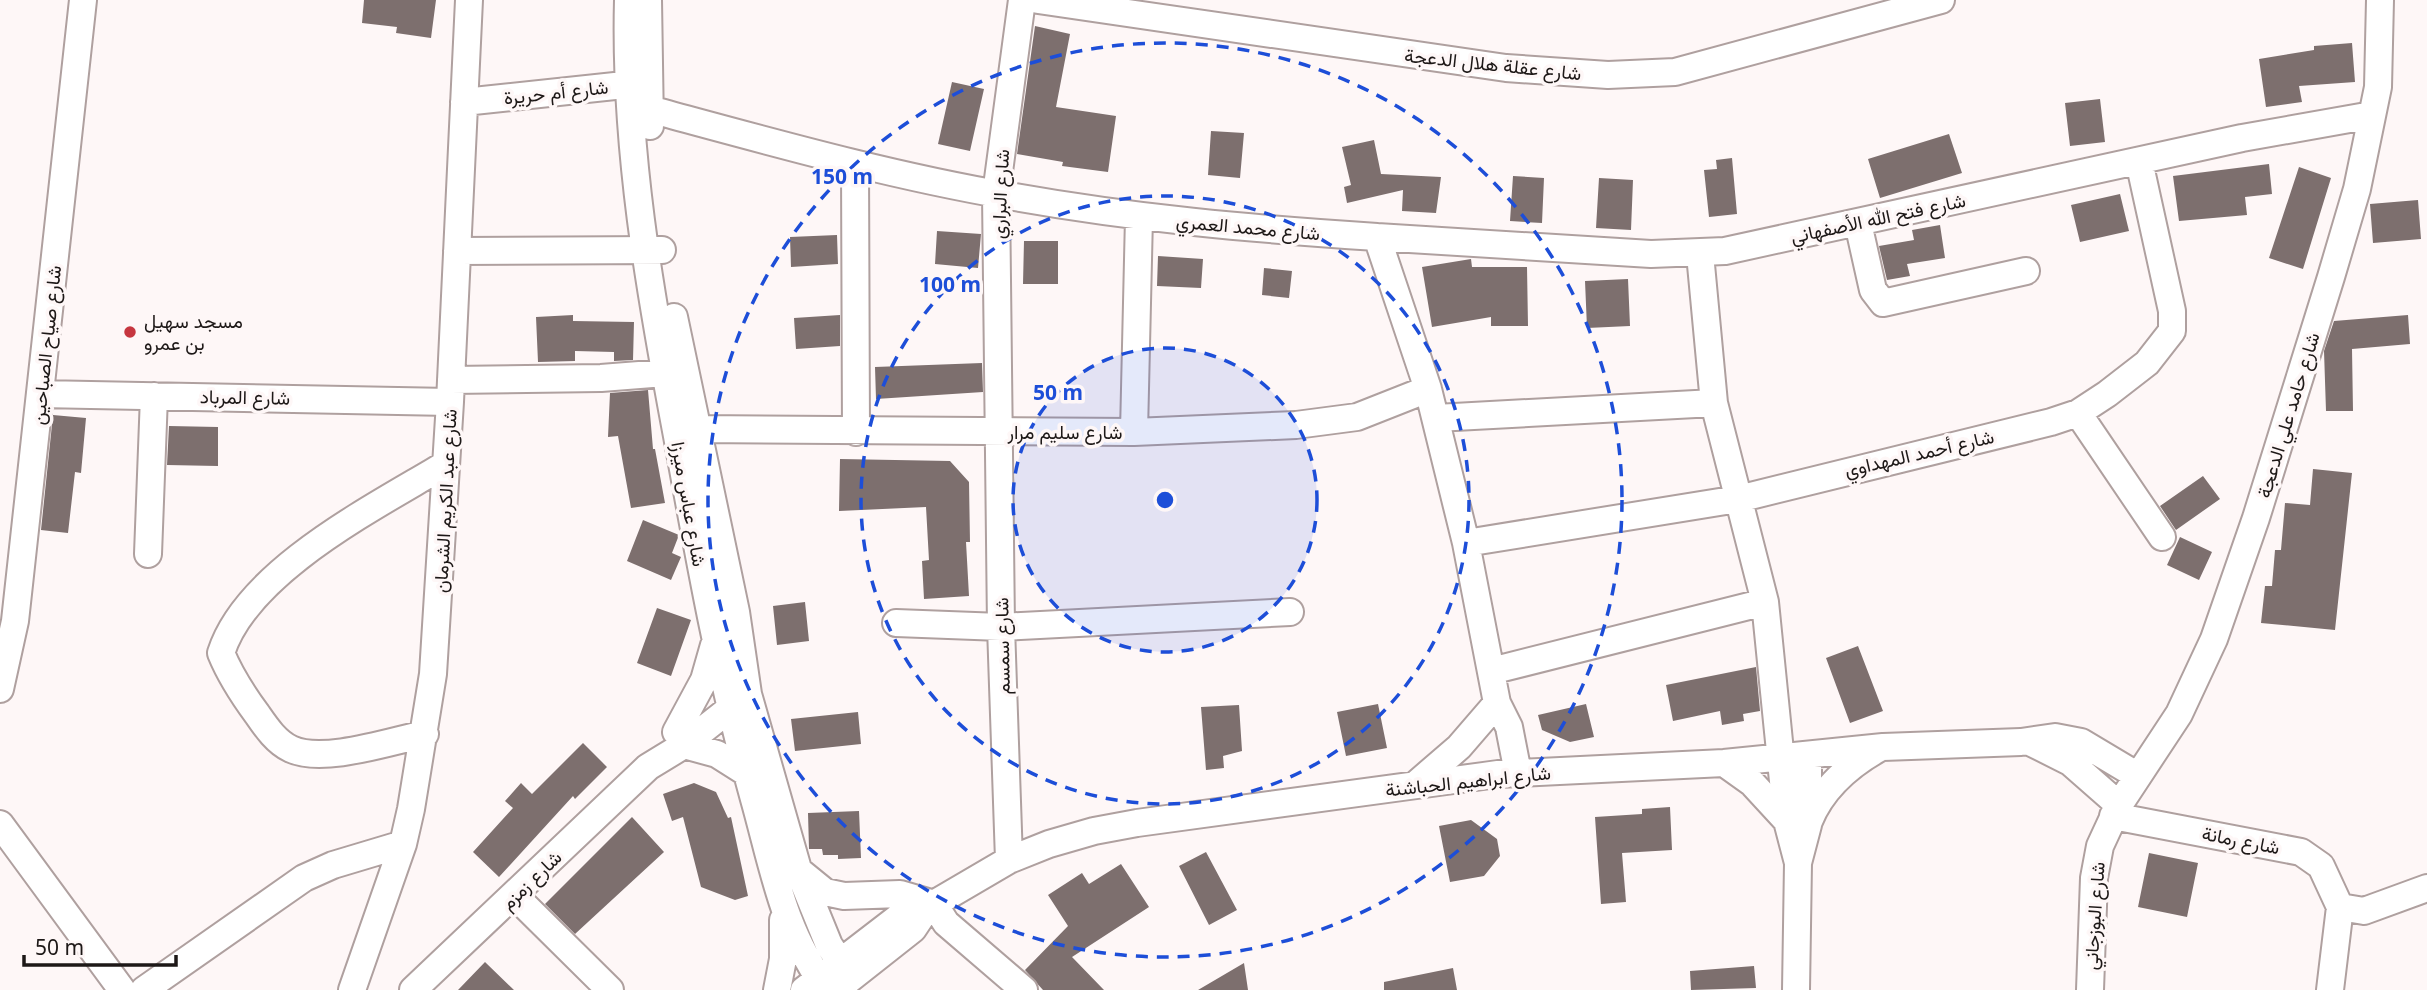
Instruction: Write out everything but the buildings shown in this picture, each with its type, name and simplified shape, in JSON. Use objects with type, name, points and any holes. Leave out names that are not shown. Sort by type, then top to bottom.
[{"type":"street","name":"شارع صياح الصباحين","points":[[0,689],[15,621],[83,0]]},
{"type":"street","name":"شارع عبد الكريم الشرمان","points":[[352,990],[402,844],[425,734],[438,627],[470,0]]},
{"type":"street","name":"شارع عباس ميرزا","points":[[628,0],[665,373],[715,643],[738,698],[798,869],[829,945],[829,981]]},
{"type":"street","name":"شارع عباس ميرزا","points":[[648,0],[638,84],[649,109],[654,251],[736,612],[738,698],[747,773],[781,904],[803,955],[829,981]]},
{"type":"street","name":"شارع البراري","points":[[1000,432],[996,194],[1021,0]]},
{"type":"street","name":"شارع عقلة هلال الدعجة","points":[[1038,0],[1506,68],[1620,75],[1675,72],[1941,0]]},
{"type":"street","name":"شارع حامد علي الدعجة","points":[[2116,811],[2179,714],[2214,639],[2256,518],[2357,189],[2378,87],[2380,0]]},
{"type":"street","name":"شارع أم حريرة","points":[[464,102],[638,84]]},
{"type":"street","name":"شارع محمد العمري","points":[[649,109],[855,164],[996,194],[1139,217],[1248,229],[1377,237]]},
{"type":"street","name":"شارع فتح الله الأصفهاني","points":[[1377,237],[1564,250],[1700,254],[2371,115]]},
{"type":"street","name":"شارع أحمد المهداوي","points":[[1466,543],[1738,499],[2078,413],[2147,363],[2172,331],[2172,311],[2139,161]]},
{"type":"street","points":[[855,164],[856,432]]},
{"type":"street","points":[[1135,432],[1139,217]]},
{"type":"street","points":[[1858,223],[1873,290],[1883,303],[2026,271]]},
{"type":"street","points":[[1377,237],[1429,389],[1466,543],[1497,702],[1493,725],[1508,773]]},
{"type":"street","points":[[457,251],[654,251]]},
{"type":"street","points":[[1700,254],[1713,403],[1765,602],[1795,756],[1798,863],[1796,990]]},
{"type":"street","name":"شارع المرباد","points":[[40,394],[154,396],[451,391],[665,373]]},
{"type":"street","name":"شارع سليم مرار","points":[[696,429],[1135,432],[1336,422],[1429,389]]},
{"type":"street","points":[[148,554],[154,396]]},
{"type":"street","points":[[1436,418],[1713,403]]},
{"type":"street","points":[[2078,413],[2162,537]]},
{"type":"street","name":"شارع سمسم","points":[[1000,432],[1001,627],[1009,860]]},
{"type":"street","points":[[425,734],[325,753],[303,753],[289,748],[273,735],[247,700],[228,671],[221,653],[232,626],[246,605],[295,561],[334,533],[446,464]]},
{"type":"street","points":[[1491,671],[1765,602]]},
{"type":"street","points":[[896,623],[1001,627],[1290,612]]},
{"type":"street","points":[[715,643],[704,680],[680,738],[717,754],[747,773]]},
{"type":"street","name":"شارع زمزم","points":[[413,990],[680,738],[738,698]]},
{"type":"street","points":[[1415,785],[1459,747],[1497,702]]},
{"type":"street","name":"شارع ابراهيم الحباشنة","points":[[829,981],[902,913],[930,906],[1009,860],[1094,831],[1508,773],[1724,763],[1882,747],[2029,741],[2055,737],[2081,743],[2138,776]]},
{"type":"street","name":"شارع ابراهيم الحباشنة","points":[[2029,741],[2070,762],[2116,811]]},
{"type":"street","points":[[1797,823],[1841,774],[1882,747]]},
{"type":"street","points":[[1724,763],[1797,823]]},
{"type":"street","name":"شارع رمانة","points":[[2116,811],[2301,852],[2321,866],[2340,907]]},
{"type":"street","name":"شارع البوزجاني","points":[[2090,990],[2094,878],[2100,846],[2116,811]]},
{"type":"street","points":[[0,824],[122,990]]},
{"type":"street","points":[[145,990],[304,878],[333,865],[402,844]]},
{"type":"street","points":[[798,869],[825,892],[844,896],[900,894],[930,906],[1024,990]]},
{"type":"street","points":[[2330,990],[2340,907],[2364,911],[2427,888]]},
{"type":"street","points":[[515,896],[610,990]]},
{"type":"street","points":[[777,990],[784,941],[781,904]]},
{"type":"place","name":"مسجد سهيل بن عمرو","points":[[130,332]]}]
